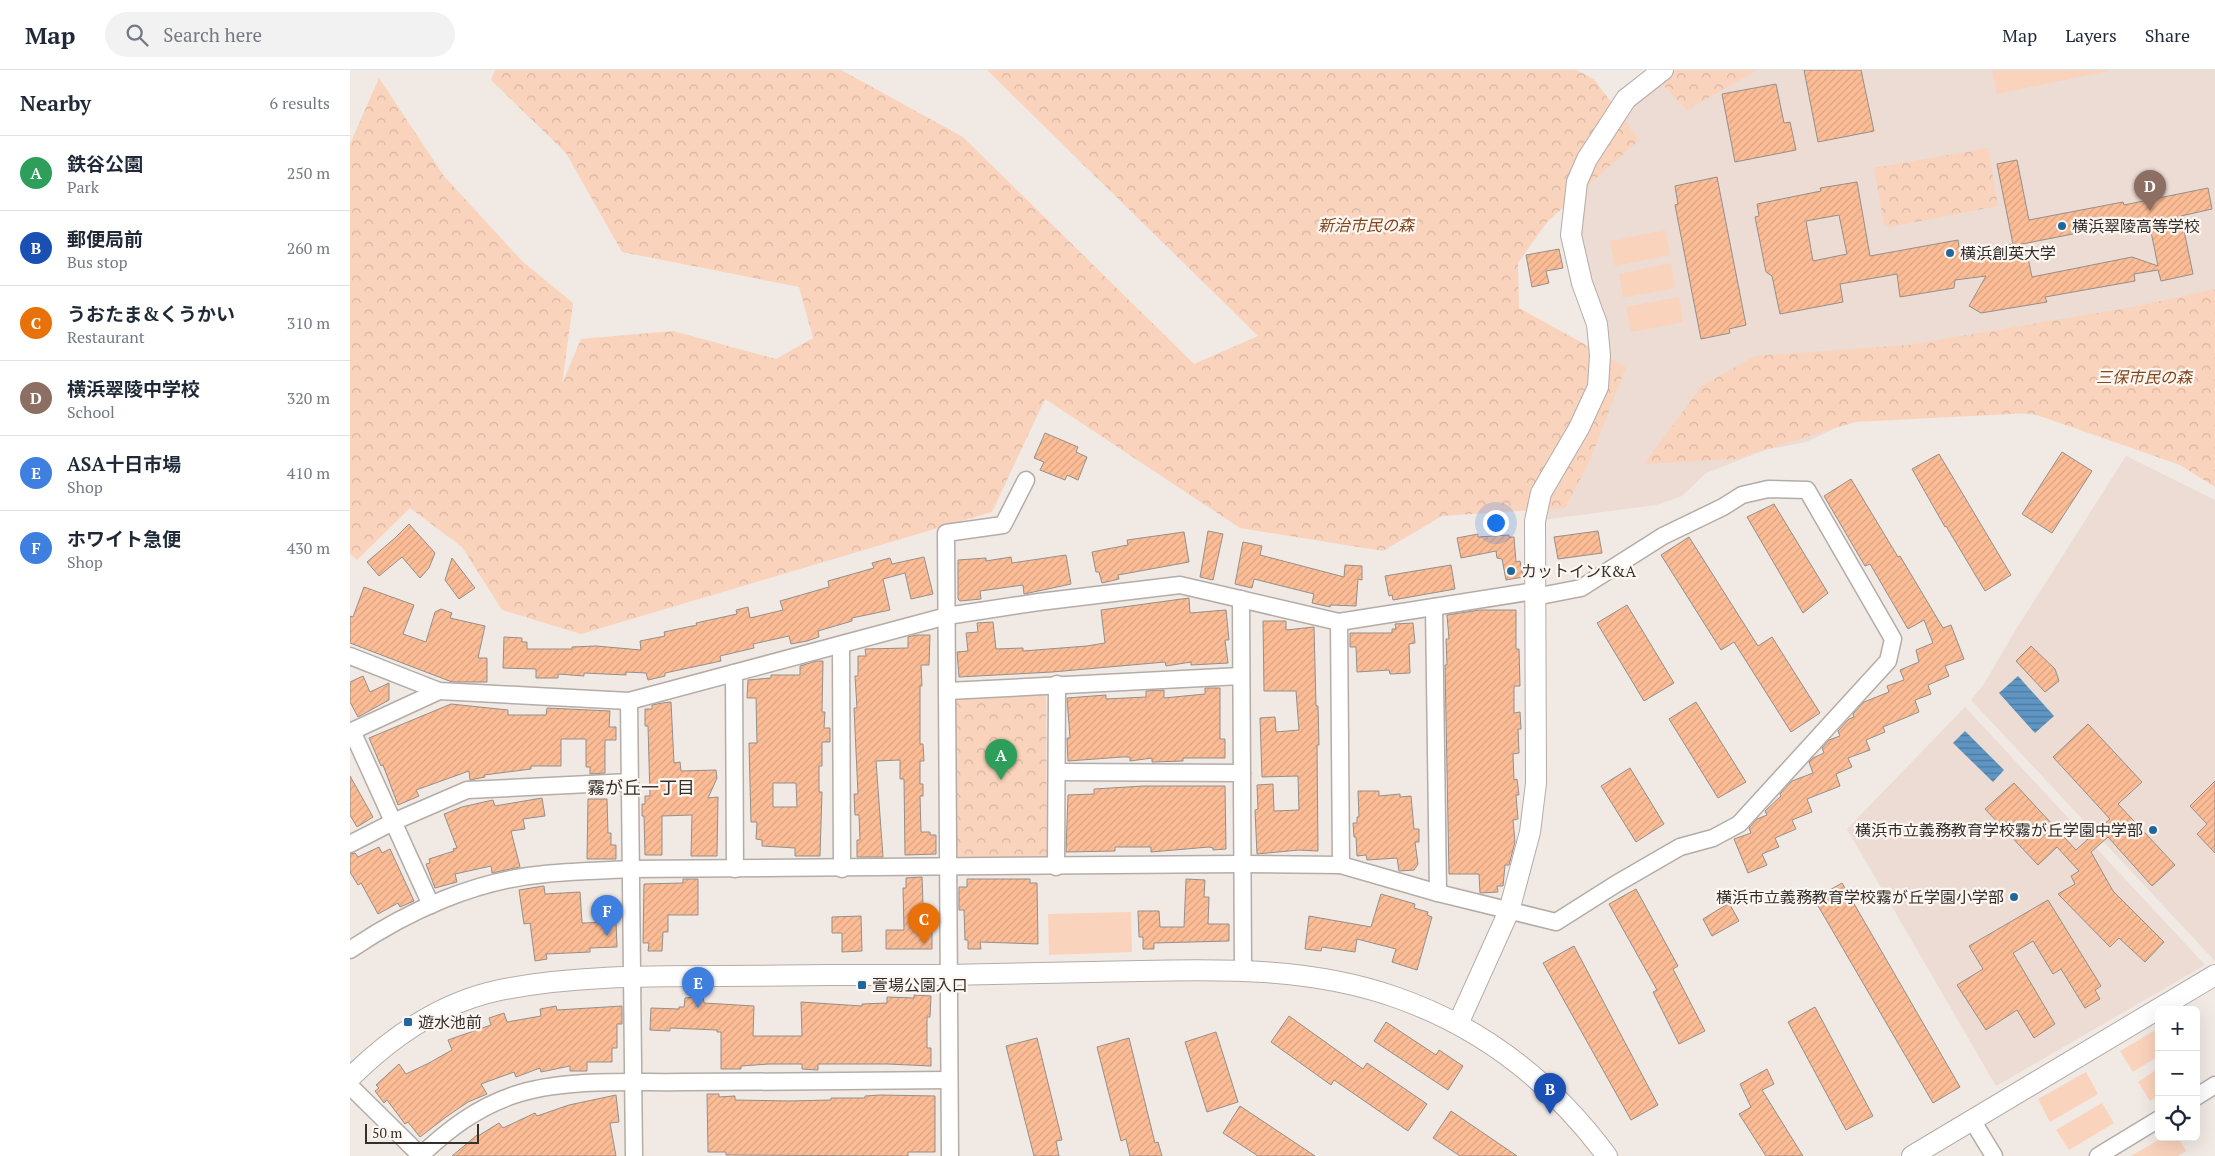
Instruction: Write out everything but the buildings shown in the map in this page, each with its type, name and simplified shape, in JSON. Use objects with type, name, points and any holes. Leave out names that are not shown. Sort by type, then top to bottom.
[{"type":"street","points":[[1458,1024],[1509,911],[1530,832],[1536,783],[1535,521],[1541,493],[1579,428],[1598,386],[1600,355],[1597,324],[1582,283],[1572,235],[1577,182],[1587,159],[1626,99],[1662,70]]},
{"type":"street","points":[[950,1156],[946,533],[1003,525],[1026,480]]},
{"type":"street","points":[[350,656],[439,691],[629,701],[947,616],[1180,586],[1339,622],[1534,591],[1545,595],[1581,588],[1663,536],[1742,496],[1768,489],[1806,490],[1893,639],[1888,661],[1739,824],[1713,838],[1680,846],[1556,922],[1438,893],[1341,865],[1241,864],[842,869],[629,869],[543,874],[493,884],[431,905],[382,928],[350,950]]},
{"type":"street","points":[[1242,599],[1241,864],[1243,969]]},
{"type":"street","points":[[1434,607],[1438,893]]},
{"type":"street","points":[[1339,622],[1341,865]]},
{"type":"street","points":[[841,645],[842,869]]},
{"type":"street","points":[[734,673],[735,869]]},
{"type":"street","points":[[948,691],[1241,676]]},
{"type":"street","points":[[1056,867],[1057,684]]},
{"type":"street","points":[[431,905],[351,731],[439,691]]},
{"type":"street","points":[[629,701],[629,869],[634,1156]]},
{"type":"street","points":[[1057,772],[1242,773]]},
{"type":"street","points":[[350,844],[393,822],[466,790],[630,782]]},
{"type":"street","points":[[350,1078],[374,1054],[401,1034],[462,1002],[497,991],[550,982],[631,976],[948,974],[1243,969],[1324,979],[1393,996],[1458,1024],[1506,1053],[1549,1088],[1582,1122],[1607,1156]]},
{"type":"street","points":[[1912,1156],[2215,975]]},
{"type":"street","points":[[350,1086],[420,1156],[459,1122],[480,1108],[516,1094],[556,1086],[632,1082],[949,1080]]},
{"type":"street","points":[[2198,1096],[2215,1085]]},
{"type":"street","points":[[1972,1120],[1994,1156]]},
{"type":"street","points":[[2098,1156],[2155,1121]]},
{"type":"shaded area","points":[[1714,70],[2215,70],[2215,482],[2172,453],[2066,420],[1947,402],[1871,411],[1806,442],[1765,450],[1706,473],[1682,496],[1656,505],[1542,520],[1606,382],[1578,245],[1579,192],[1635,98],[1657,86]]},
{"type":"shaded area","name":"横浜市立義務教育学校霧が丘学園中学部","points":[[2126,456],[2215,500],[2215,961],[1971,700],[1984,684],[2015,631]]},
{"type":"shaded area","name":"横浜市立義務教育学校霧が丘学園小学部","points":[[1965,707],[2205,965],[1996,1086],[1847,829]]},
{"type":"green space","name":"新治市民の森","points":[[495,70],[841,70],[963,137],[1194,364],[1258,336],[987,70],[1576,70],[1594,79],[1639,140],[1547,222],[1518,263],[1519,308],[1626,367],[1590,460],[1565,508],[1442,516],[1383,551],[1240,528],[1045,399],[992,512],[581,634],[502,610],[462,547],[410,508],[357,560],[350,554],[350,144],[379,78],[444,176],[522,261],[573,303],[562,384],[581,339],[673,331],[776,359],[813,338],[799,287],[622,252],[566,153],[491,80]]},
{"type":"green space","points":[[1649,70],[1758,70],[1687,110]]},
{"type":"green space","points":[[1992,70],[2113,70],[1997,94]]},
{"type":"green space","points":[[1988,148],[1998,206],[1890,227],[1884,224],[1874,168]]},
{"type":"green space","points":[[1665,230],[1670,255],[1615,266],[1610,241]]},
{"type":"green space","points":[[1671,263],[1675,288],[1623,298],[1619,274]]},
{"type":"green space","name":"三保市民の森","points":[[2215,289],[2215,487],[2180,465],[2031,413],[1855,422],[1735,459],[1644,464],[1702,386],[1755,356],[1908,345],[2138,306]]},
{"type":"green space","points":[[1679,297],[1683,322],[1631,332],[1626,307]]},
{"type":"green space","points":[[1046,691],[1047,862],[955,863],[954,697]]},
{"type":"green space","points":[[1131,912],[1132,952],[1049,955],[1048,914]]},
{"type":"green space","points":[[2155,1030],[2155,1058],[2133,1072],[2120,1051]]},
{"type":"green space","points":[[2155,1071],[2155,1098],[2150,1101],[2138,1082]]},
{"type":"green space","points":[[2086,1072],[2098,1094],[2050,1122],[2038,1099]]},
{"type":"green space","points":[[2102,1103],[2114,1123],[2069,1150],[2056,1130]]},
{"type":"green space","points":[[2157,1141],[2180,1141],[2186,1151],[2178,1156],[2131,1156]]},
{"type":"water","points":[[2018,676],[2054,716],[2035,733],[1999,693]]},
{"type":"water","points":[[1965,731],[2004,770],[1993,782],[1953,743]]},
{"type":"place","name":"横浜翠陵中学校","points":[[2150,211]]},
{"type":"place","name":"横浜翠陵高等学校","points":[[2062,226]]},
{"type":"place","name":"横浜創英大学","points":[[1950,253]]},
{"type":"place","name":"カットインK&A","points":[[1511,571]]},
{"type":"place","name":"鉄谷公園","points":[[1001,780]]},
{"type":"place","name":"横浜市立義務教育学校霧が丘学園中学部","points":[[2153,830]]},
{"type":"place","name":"横浜市立義務教育学校霧が丘学園小学部","points":[[2014,897]]},
{"type":"place","name":"ホワイト急便","points":[[607,936]]},
{"type":"place","name":"うおたま&くうかい","points":[[924,944]]},
{"type":"place","name":"萱場公園入口","points":[[862,985]]},
{"type":"place","name":"ASA十日市場","points":[[698,1008]]},
{"type":"place","name":"遊水池前","points":[[408,1022]]},
{"type":"place","name":"郵便局前","points":[[1550,1114]]},
{"type":"district","name":"霧が丘一丁目","points":[[641,787]]}]
